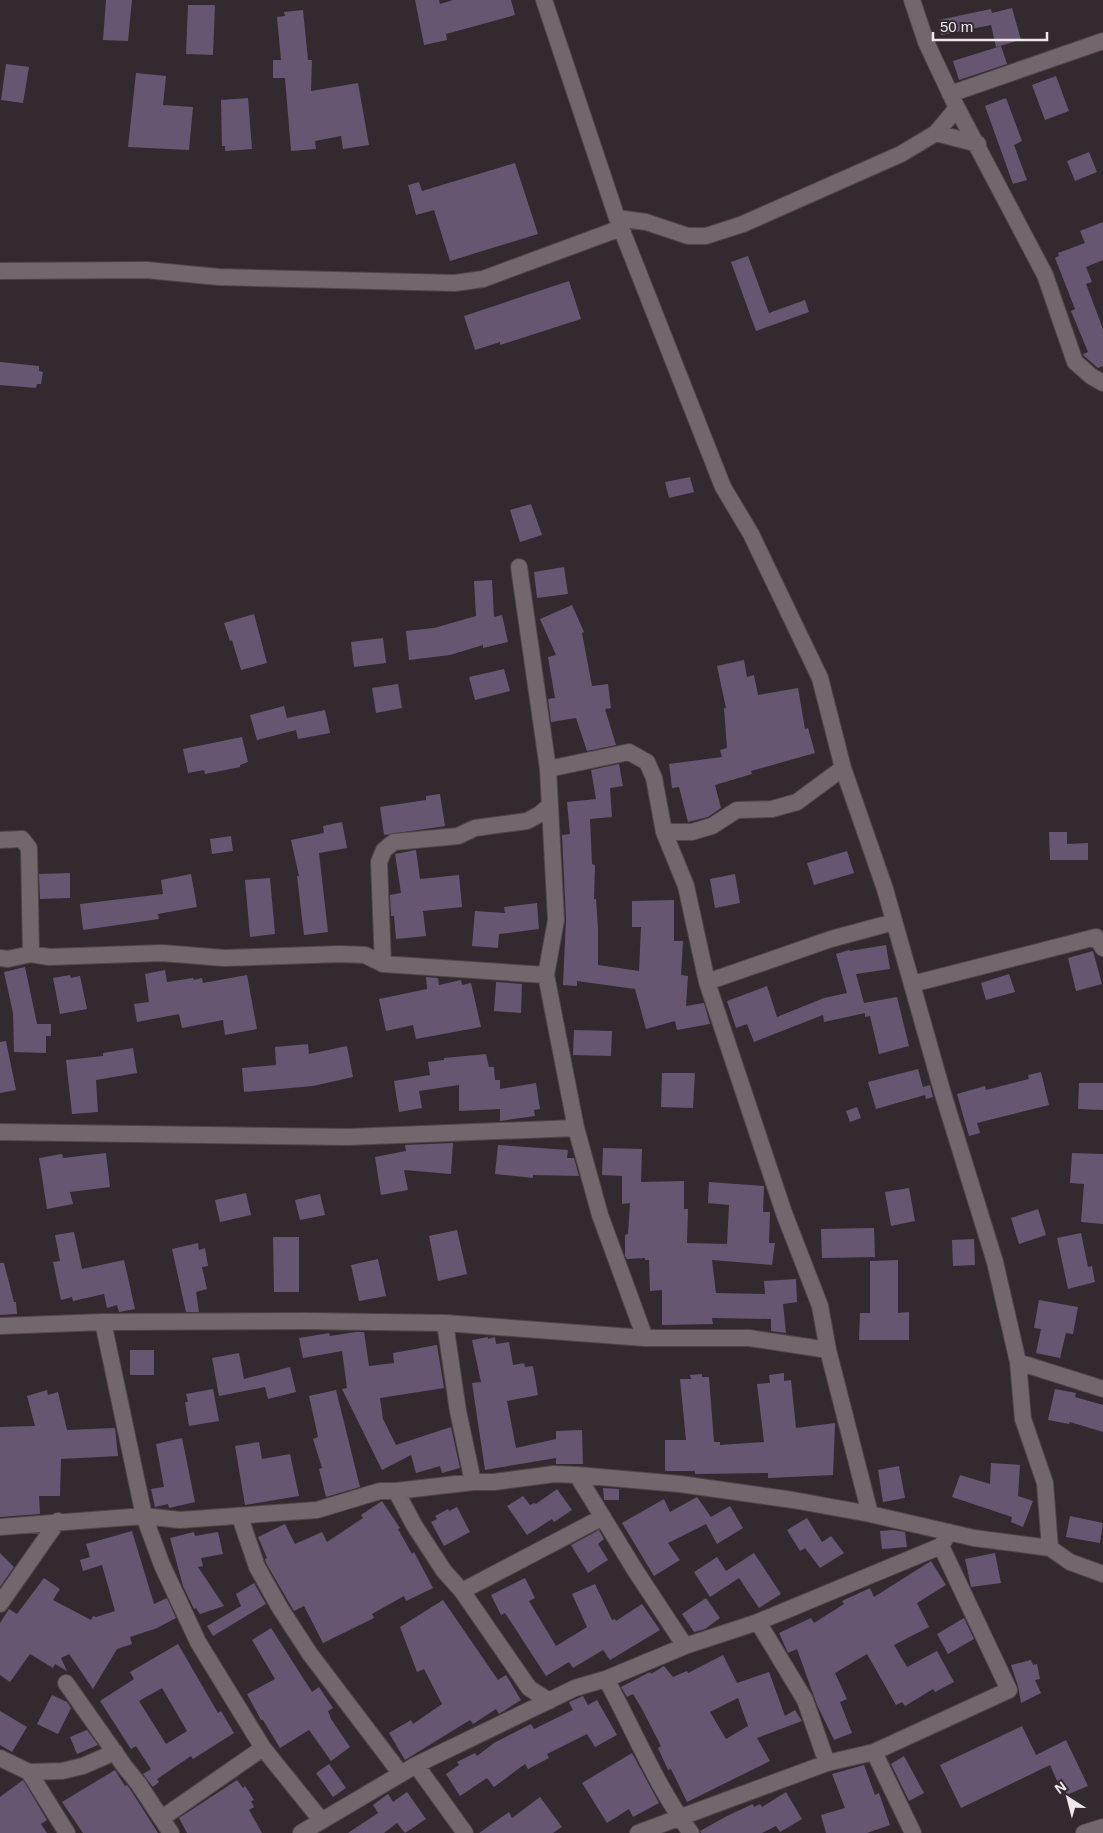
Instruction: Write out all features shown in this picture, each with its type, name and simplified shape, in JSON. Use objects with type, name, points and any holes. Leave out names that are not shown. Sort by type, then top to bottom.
[{"type":"street","points":[[544,0],[619,223],[723,487],[751,534],[820,678],[843,768],[894,922],[995,1262],[1018,1362],[1023,1418],[1045,1483],[1050,1548]]},
{"type":"street","points":[[912,0],[926,42],[954,101],[1045,275],[1076,362],[1099,378]]},
{"type":"street","points":[[0,270],[146,270],[220,277],[455,283],[483,279],[619,223],[646,222],[688,236],[706,236],[744,224],[901,154],[936,134],[954,101],[1103,41]]},
{"type":"street","points":[[936,134],[978,144]]},
{"type":"street","points":[[519,567],[548,769],[556,920],[546,976],[576,1128],[600,1215],[645,1338]]},
{"type":"street","points":[[548,769],[630,752],[647,762],[654,778],[664,832],[686,886],[707,982],[784,1213],[820,1306],[828,1350],[870,1514]]},
{"type":"street","points":[[664,832],[692,832],[712,826],[737,810],[772,809],[797,802],[843,768]]},
{"type":"street","points":[[382,964],[379,862],[384,850],[394,842],[458,836],[476,828],[527,822],[550,805]]},
{"type":"street","points":[[0,840],[22,839],[29,848],[31,954]]},
{"type":"street","points":[[707,982],[814,944],[894,922]]},
{"type":"street","points":[[912,984],[1096,937],[1103,948]]},
{"type":"street","points":[[0,958],[8,959],[31,954],[49,957],[162,953],[224,958],[340,954],[365,955],[382,964],[546,976]]},
{"type":"street","points":[[0,1132],[348,1137],[576,1128]]},
{"type":"street","points":[[0,1326],[103,1322],[306,1321],[446,1323],[645,1338],[749,1338],[828,1350]]},
{"type":"street","points":[[103,1322],[144,1516],[162,1565],[198,1642],[264,1748],[321,1820]]},
{"type":"street","points":[[446,1323],[458,1411],[473,1482]]},
{"type":"street","points":[[1018,1362],[1103,1388]]},
{"type":"street","points":[[0,1526],[144,1516],[180,1520],[240,1517],[317,1510],[380,1491],[396,1491],[473,1482],[494,1482],[554,1474],[578,1475],[680,1484],[870,1514],[945,1539],[974,1538],[1050,1548],[1070,1562],[1103,1574]]},
{"type":"street","points":[[578,1475],[685,1646]]},
{"type":"street","points":[[396,1491],[414,1525],[444,1571],[462,1591],[529,1688],[549,1701]]},
{"type":"street","points":[[462,1591],[603,1516]]},
{"type":"street","points":[[240,1517],[257,1567],[280,1608],[310,1654],[401,1774]]},
{"type":"street","points":[[0,1604],[58,1521]]},
{"type":"street","points":[[301,1833],[416,1765],[575,1688],[606,1679],[685,1646],[758,1622],[945,1539]]},
{"type":"street","points":[[638,1833],[827,1763],[874,1752],[1009,1690],[945,1539]]},
{"type":"street","points":[[758,1622],[805,1700],[827,1763]]},
{"type":"street","points":[[606,1679],[650,1766],[680,1818],[691,1833]]},
{"type":"street","points":[[66,1683],[171,1833]]},
{"type":"street","points":[[162,1818],[264,1748]]},
{"type":"street","points":[[0,1758],[29,1772],[62,1771],[83,1766],[115,1752]]},
{"type":"street","points":[[874,1752],[907,1831]]},
{"type":"street","points":[[416,1765],[465,1833]]},
{"type":"street","points":[[29,1772],[67,1833]]},
{"type":"street","points":[[1084,1833],[1103,1827]]},
{"type":"building","points":[[106,0],[132,0],[128,41],[103,40]]},
{"type":"building","points":[[415,0],[439,0],[440,4],[453,0],[511,0],[515,15],[446,34],[447,40],[424,45]]},
{"type":"building","points":[[188,5],[215,5],[213,55],[186,54]]},
{"type":"building","points":[[1012,8],[1021,40],[996,47],[991,25],[941,35],[939,20],[991,9],[992,13]]},
{"type":"building","points":[[303,10],[308,60],[312,60],[311,91],[358,83],[369,145],[343,149],[341,136],[315,141],[316,149],[291,151],[285,78],[273,78],[273,60],[281,60],[277,17],[285,16],[284,12]]},
{"type":"building","points":[[1001,46],[1007,64],[959,80],[953,61]]},
{"type":"building","points":[[6,64],[29,67],[23,103],[1,100]]},
{"type":"building","points":[[136,73],[166,76],[163,105],[193,107],[189,150],[128,147]]},
{"type":"building","points":[[1056,76],[1069,111],[1045,120],[1032,85]]},
{"type":"building","points":[[248,98],[252,149],[225,151],[225,146],[222,146],[221,100]]},
{"type":"building","points":[[1006,98],[1022,141],[1014,145],[1027,180],[1013,184],[985,106]]},
{"type":"building","points":[[1089,152],[1097,172],[1075,181],[1067,161]]},
{"type":"building","points":[[515,163],[538,234],[450,261],[434,210],[416,215],[408,185],[419,182],[422,191]]},
{"type":"building","points":[[1103,222],[1103,260],[1086,267],[1092,282],[1086,284],[1103,329],[1103,366],[1098,368],[1083,354],[1088,352],[1071,311],[1075,309],[1055,258],[1059,256],[1058,253],[1085,243],[1080,231]]},
{"type":"building","points":[[748,256],[769,313],[805,300],[809,312],[756,331],[731,262]]},
{"type":"building","points":[[569,281],[581,319],[500,345],[500,342],[475,350],[464,316]]},
{"type":"building","points":[[0,362],[39,366],[39,371],[43,372],[41,384],[37,384],[36,388],[0,385]]},
{"type":"building","points":[[690,477],[694,492],[669,498],[665,482]]},
{"type":"building","points":[[531,504],[542,535],[520,542],[510,510]]},
{"type":"building","points":[[564,567],[568,594],[537,598],[534,572]]},
{"type":"building","points":[[492,580],[494,617],[502,615],[508,642],[483,648],[483,645],[450,655],[409,660],[406,631],[434,628],[476,616],[474,581]]},
{"type":"building","points":[[572,605],[584,632],[582,633],[592,686],[608,684],[611,708],[605,709],[616,745],[587,751],[576,718],[551,722],[548,699],[555,698],[548,657],[556,655],[540,619]]},
{"type":"building","points":[[254,614],[267,663],[241,670],[232,640],[230,641],[224,623]]},
{"type":"building","points":[[383,638],[386,663],[354,667],[351,642]]},
{"type":"building","points":[[744,660],[747,677],[754,675],[758,695],[798,688],[805,729],[808,728],[815,753],[751,771],[752,774],[715,785],[721,808],[708,817],[688,822],[679,787],[672,788],[669,764],[722,757],[720,750],[727,748],[724,708],[726,708],[717,666]]},
{"type":"building","points":[[504,669],[510,691],[475,700],[469,677]]},
{"type":"building","points":[[398,684],[402,708],[376,713],[372,688]]},
{"type":"building","points":[[284,706],[287,718],[325,710],[330,733],[298,739],[296,730],[257,740],[250,715]]},
{"type":"building","points":[[242,737],[248,762],[240,765],[240,767],[205,774],[204,770],[188,773],[183,749]]},
{"type":"building","points":[[619,764],[623,786],[610,788],[612,817],[590,819],[592,864],[595,865],[594,899],[596,899],[598,928],[598,965],[639,971],[641,927],[632,927],[632,901],[674,900],[674,941],[683,941],[681,975],[688,976],[686,1006],[704,1003],[710,1024],[677,1030],[675,1021],[646,1029],[635,989],[577,981],[577,986],[563,985],[566,919],[562,835],[570,834],[567,802],[596,799],[591,770]]},
{"type":"building","points":[[440,794],[445,826],[384,835],[380,807],[426,800],[426,796]]},
{"type":"building","points":[[342,822],[347,848],[319,853],[328,932],[304,935],[297,876],[299,876],[291,840],[324,833],[323,826]]},
{"type":"building","points":[[1049,832],[1067,832],[1067,844],[1088,843],[1088,860],[1050,860]]},
{"type":"building","points":[[231,836],[233,851],[212,854],[210,839]]},
{"type":"building","points":[[416,850],[420,879],[459,875],[462,907],[423,911],[426,936],[396,939],[394,916],[391,916],[390,895],[401,893],[395,854]]},
{"type":"building","points":[[847,851],[854,873],[814,885],[807,863]]},
{"type":"building","points":[[70,873],[70,898],[40,899],[39,874]]},
{"type":"building","points":[[191,874],[197,907],[158,914],[159,919],[83,930],[80,904],[163,894],[161,880]]},
{"type":"building","points":[[735,874],[740,903],[715,908],[710,879]]},
{"type":"building","points":[[270,878],[275,934],[250,937],[245,880]]},
{"type":"building","points":[[537,903],[539,929],[499,934],[498,948],[472,946],[475,911],[505,913],[504,907]]},
{"type":"building","points":[[886,945],[890,969],[856,974],[864,1003],[897,997],[909,1046],[879,1054],[870,1016],[865,1017],[865,1013],[824,1022],[823,1015],[754,1042],[747,1024],[736,1028],[727,1001],[767,986],[777,1017],[824,998],[847,993],[836,954],[849,950]]},
{"type":"building","points":[[1093,951],[1102,984],[1076,991],[1068,958]]},
{"type":"building","points":[[25,967],[37,1024],[51,1024],[51,1036],[46,1036],[46,1053],[14,1052],[13,1013],[4,972]]},
{"type":"building","points":[[165,970],[167,982],[202,978],[203,983],[247,975],[257,1029],[225,1035],[223,1020],[182,1028],[179,1014],[137,1022],[134,1004],[149,1002],[145,974]]},
{"type":"building","points":[[1009,974],[1015,992],[986,1000],[981,983]]},
{"type":"building","points":[[70,975],[71,978],[80,976],[87,1009],[60,1014],[53,978]]},
{"type":"building","points":[[426,977],[438,978],[439,985],[461,980],[462,985],[471,983],[481,1027],[416,1039],[413,1025],[386,1031],[379,999],[427,989]]},
{"type":"building","points":[[496,982],[522,984],[521,1013],[494,1011]]},
{"type":"building","points":[[574,1030],[612,1031],[611,1056],[573,1055]]},
{"type":"building","points":[[6,1041],[16,1090],[0,1093],[0,1042]]},
{"type":"building","points":[[308,1044],[309,1054],[347,1046],[353,1077],[313,1086],[244,1092],[242,1068],[276,1065],[275,1047]]},
{"type":"building","points":[[133,1048],[137,1073],[96,1080],[98,1112],[72,1114],[66,1060],[103,1056],[103,1053]]},
{"type":"building","points":[[486,1054],[489,1067],[494,1067],[495,1080],[500,1080],[500,1089],[536,1083],[540,1109],[534,1110],[535,1116],[500,1121],[500,1109],[459,1111],[459,1085],[419,1091],[422,1108],[399,1112],[394,1081],[430,1075],[428,1062],[444,1060],[444,1058]]},
{"type":"building","points":[[918,1069],[925,1095],[876,1109],[868,1082]]},
{"type":"building","points":[[1041,1072],[1049,1105],[977,1123],[980,1133],[969,1136],[957,1094],[985,1086],[986,1090],[1029,1079],[1028,1075]]},
{"type":"building","points":[[662,1073],[695,1073],[693,1108],[661,1107]]},
{"type":"building","points":[[1079,1083],[1103,1083],[1103,1110],[1078,1109]]},
{"type":"building","points":[[930,1085],[933,1097],[926,1099],[923,1087]]},
{"type":"building","points":[[857,1107],[861,1118],[850,1122],[846,1111]]},
{"type":"building","points":[[453,1143],[451,1174],[404,1170],[408,1190],[381,1195],[375,1157],[406,1151],[405,1145]]},
{"type":"building","points":[[498,1145],[568,1150],[567,1158],[574,1158],[579,1176],[533,1175],[533,1178],[495,1174]]},
{"type":"building","points":[[603,1148],[642,1149],[641,1182],[684,1181],[684,1209],[688,1209],[687,1243],[727,1244],[729,1205],[708,1203],[709,1182],[764,1186],[763,1212],[770,1212],[769,1243],[775,1243],[772,1265],[712,1260],[716,1293],[765,1294],[764,1281],[796,1279],[797,1302],[783,1304],[786,1333],[771,1331],[771,1319],[712,1318],[713,1324],[662,1325],[662,1290],[650,1291],[649,1260],[645,1260],[645,1258],[627,1259],[625,1256],[625,1235],[628,1234],[630,1203],[622,1204],[622,1176],[602,1175]]},
{"type":"building","points":[[106,1153],[110,1187],[70,1192],[73,1204],[47,1209],[39,1158],[62,1154],[63,1158]]},
{"type":"building","points":[[1072,1153],[1103,1154],[1103,1224],[1081,1222],[1084,1184],[1070,1183]]},
{"type":"building","points":[[909,1188],[915,1221],[891,1226],[885,1192]]},
{"type":"building","points":[[246,1193],[251,1215],[220,1222],[215,1200]]},
{"type":"building","points":[[320,1194],[325,1215],[300,1220],[295,1200]]},
{"type":"building","points":[[1038,1209],[1046,1235],[1019,1244],[1011,1218]]},
{"type":"building","points":[[874,1228],[875,1257],[822,1258],[821,1229]]},
{"type":"building","points":[[457,1230],[467,1274],[438,1281],[429,1236]]},
{"type":"building","points":[[74,1232],[82,1269],[124,1260],[135,1309],[119,1312],[117,1305],[107,1308],[104,1294],[73,1301],[72,1297],[61,1300],[53,1262],[60,1261],[55,1235]]},
{"type":"building","points":[[1081,1233],[1088,1267],[1092,1266],[1095,1282],[1068,1289],[1057,1238]]},
{"type":"building","points":[[273,1237],[299,1237],[299,1292],[274,1292]]},
{"type":"building","points":[[974,1239],[975,1265],[953,1266],[952,1240]]},
{"type":"building","points":[[198,1243],[199,1250],[205,1248],[208,1266],[202,1267],[207,1289],[196,1292],[199,1312],[186,1312],[172,1249]]},
{"type":"building","points":[[378,1259],[386,1296],[359,1301],[351,1265]]},
{"type":"building","points":[[898,1260],[898,1313],[909,1312],[909,1340],[859,1340],[860,1313],[870,1313],[870,1261]]},
{"type":"building","points":[[0,1263],[4,1263],[14,1302],[16,1302],[17,1314],[0,1315]]},
{"type":"building","points":[[1039,1300],[1078,1307],[1073,1334],[1066,1333],[1060,1358],[1036,1353],[1041,1329],[1034,1328]]},
{"type":"building","points":[[364,1332],[369,1366],[394,1363],[393,1353],[437,1345],[444,1388],[380,1398],[383,1419],[396,1445],[451,1427],[460,1468],[442,1473],[440,1466],[416,1473],[411,1455],[382,1470],[342,1389],[347,1388],[342,1351],[303,1358],[299,1338],[329,1333],[330,1336]]},
{"type":"building","points":[[488,1337],[488,1339],[495,1337],[496,1344],[509,1342],[513,1365],[524,1363],[525,1367],[533,1366],[538,1395],[507,1401],[516,1448],[556,1439],[556,1431],[582,1430],[583,1464],[556,1464],[556,1458],[485,1470],[472,1383],[481,1382],[472,1340]]},
{"type":"building","points":[[130,1350],[154,1350],[154,1375],[130,1375]]},
{"type":"building","points":[[239,1353],[244,1379],[290,1367],[296,1392],[268,1399],[265,1387],[219,1396],[212,1358]]},
{"type":"building","points":[[784,1373],[784,1381],[791,1380],[796,1428],[835,1423],[833,1475],[768,1478],[768,1473],[695,1474],[695,1471],[665,1471],[665,1440],[686,1440],[680,1379],[691,1379],[690,1375],[702,1374],[702,1377],[709,1377],[714,1442],[720,1442],[720,1445],[764,1442],[757,1384],[770,1383],[769,1375]]},
{"type":"building","points":[[213,1389],[219,1421],[189,1426],[185,1402],[188,1402],[186,1394]]},
{"type":"building","points":[[1055,1389],[1076,1393],[1075,1397],[1103,1405],[1103,1432],[1070,1422],[1069,1424],[1048,1420]]},
{"type":"building","points":[[47,1390],[48,1395],[58,1392],[67,1430],[115,1428],[118,1456],[61,1459],[60,1496],[39,1496],[40,1514],[0,1517],[0,1427],[35,1426],[27,1396]]},
{"type":"building","points":[[336,1390],[360,1487],[326,1497],[319,1469],[322,1468],[313,1439],[318,1437],[309,1396]]},
{"type":"building","points":[[182,1438],[195,1502],[169,1508],[168,1504],[155,1507],[151,1489],[164,1487],[156,1444]]},
{"type":"building","points":[[259,1442],[262,1459],[290,1454],[299,1496],[245,1505],[235,1446]]},
{"type":"building","points":[[991,1463],[1020,1465],[1018,1496],[1033,1501],[1023,1527],[1011,1522],[1012,1517],[952,1497],[960,1475],[990,1484]]},
{"type":"building","points":[[899,1466],[905,1498],[883,1502],[878,1470]]},
{"type":"building","points":[[603,1488],[619,1489],[619,1500],[604,1500]]},
{"type":"building","points":[[557,1489],[572,1510],[554,1522],[552,1519],[527,1535],[507,1506],[523,1496],[530,1505],[536,1504]]},
{"type":"building","points":[[697,1497],[711,1517],[730,1506],[743,1528],[717,1544],[706,1524],[668,1543],[680,1560],[654,1576],[622,1523],[664,1499],[670,1512]]},
{"type":"building","points":[[382,1501],[400,1528],[398,1529],[412,1554],[414,1552],[433,1588],[406,1601],[404,1596],[372,1614],[374,1618],[323,1643],[304,1606],[294,1611],[266,1563],[265,1559],[267,1558],[258,1537],[285,1524],[295,1544],[322,1532],[327,1542],[363,1518],[361,1515]]},
{"type":"building","points":[[457,1507],[470,1532],[444,1546],[431,1522],[437,1519],[435,1516],[448,1509],[449,1511]]},
{"type":"building","points":[[1070,1516],[1103,1523],[1100,1543],[1066,1537]]},
{"type":"building","points":[[807,1518],[822,1542],[831,1536],[844,1553],[820,1568],[805,1548],[800,1551],[787,1530]]},
{"type":"building","points":[[599,1530],[604,1539],[598,1544],[608,1560],[588,1573],[571,1545]]},
{"type":"building","points":[[894,1530],[905,1532],[907,1547],[882,1549],[880,1531]]},
{"type":"building","points":[[132,1531],[154,1604],[167,1598],[176,1618],[157,1628],[130,1637],[132,1644],[117,1649],[93,1689],[69,1654],[61,1658],[67,1671],[55,1664],[53,1668],[30,1654],[10,1682],[0,1675],[0,1623],[9,1609],[17,1614],[44,1578],[60,1589],[53,1600],[91,1620],[93,1616],[96,1617],[115,1611],[102,1565],[83,1571],[80,1560],[90,1557],[86,1544]]},
{"type":"building","points":[[194,1532],[195,1536],[218,1532],[223,1554],[201,1558],[203,1566],[198,1567],[224,1606],[200,1614],[196,1608],[194,1609],[183,1586],[170,1538]]},
{"type":"building","points":[[0,1553],[14,1567],[0,1587]]},
{"type":"building","points":[[754,1553],[781,1594],[759,1608],[739,1578],[710,1597],[694,1572],[717,1557],[726,1571]]},
{"type":"building","points":[[995,1553],[1001,1583],[971,1587],[965,1559]]},
{"type":"building","points":[[931,1561],[946,1585],[917,1603],[929,1627],[894,1645],[907,1667],[937,1651],[954,1682],[935,1692],[933,1689],[905,1706],[902,1702],[896,1705],[867,1654],[835,1673],[847,1699],[840,1702],[852,1733],[834,1740],[817,1705],[797,1649],[788,1653],[779,1633],[811,1618],[814,1623],[844,1604],[842,1601],[870,1588],[874,1597]]},
{"type":"building","points":[[525,1578],[535,1598],[529,1601],[556,1646],[587,1627],[572,1594],[595,1584],[612,1620],[615,1619],[616,1621],[642,1604],[660,1630],[610,1660],[603,1650],[573,1668],[569,1662],[546,1676],[505,1613],[501,1615],[491,1595]]},
{"type":"building","points":[[254,1583],[266,1604],[213,1636],[207,1626],[241,1606],[236,1594]]},
{"type":"building","points":[[706,1598],[720,1618],[705,1629],[694,1632],[682,1614]]},
{"type":"building","points":[[443,1600],[498,1680],[506,1675],[521,1700],[499,1714],[496,1709],[473,1724],[470,1720],[405,1760],[389,1733],[411,1720],[413,1724],[442,1704],[424,1669],[417,1672],[400,1627]]},
{"type":"building","points":[[964,1618],[974,1639],[948,1654],[937,1634]]},
{"type":"building","points":[[271,1628],[312,1692],[319,1687],[333,1708],[328,1711],[331,1719],[350,1747],[331,1761],[309,1730],[280,1748],[263,1720],[261,1720],[247,1694],[275,1679],[252,1640]]},
{"type":"building","points":[[178,1644],[218,1713],[221,1711],[234,1733],[193,1759],[191,1756],[157,1779],[159,1782],[153,1787],[143,1774],[151,1769],[136,1746],[131,1749],[100,1701],[134,1679],[130,1672]],"holes":[[[162,1688],[187,1731],[166,1744],[139,1701]]]},
{"type":"building","points":[[723,1655],[737,1683],[769,1672],[785,1716],[795,1710],[802,1721],[757,1738],[770,1761],[687,1802],[671,1769],[668,1770],[658,1748],[661,1746],[642,1709],[633,1694],[627,1697],[621,1687],[664,1666],[673,1677],[687,1671],[688,1673]],"holes":[[[738,1698],[748,1726],[726,1739],[710,1712]]]},
{"type":"building","points":[[1031,1660],[1033,1665],[1037,1664],[1040,1679],[1035,1680],[1041,1693],[1021,1703],[1011,1665]]},
{"type":"building","points":[[52,1695],[67,1702],[71,1708],[58,1734],[37,1724]]},
{"type":"building","points":[[583,1696],[588,1705],[597,1700],[617,1735],[595,1747],[587,1734],[547,1754],[549,1758],[528,1769],[525,1764],[494,1787],[487,1778],[460,1796],[446,1774],[459,1765],[457,1762],[475,1753],[477,1756],[494,1743],[531,1724],[534,1729],[573,1710],[569,1702]]},
{"type":"building","points":[[0,1711],[27,1727],[12,1752],[0,1745]]},
{"type":"building","points":[[1022,1726],[1036,1755],[1066,1740],[1088,1786],[1064,1796],[1050,1765],[961,1808],[940,1765]]},
{"type":"building","points":[[87,1730],[98,1745],[77,1754],[70,1737]]},
{"type":"building","points":[[632,1753],[659,1803],[633,1817],[629,1809],[607,1823],[582,1783]]},
{"type":"building","points":[[904,1756],[924,1793],[909,1801],[891,1764]]},
{"type":"building","points":[[329,1764],[346,1788],[333,1797],[316,1773]]},
{"type":"building","points":[[864,1765],[875,1795],[879,1793],[890,1825],[867,1833],[826,1833],[821,1815],[845,1808],[832,1774]]},
{"type":"building","points":[[115,1770],[125,1786],[127,1785],[130,1789],[158,1833],[83,1833],[62,1802]]},
{"type":"building","points":[[23,1780],[47,1820],[41,1824],[47,1833],[0,1833],[0,1797]]},
{"type":"building","points":[[237,1780],[243,1788],[245,1786],[254,1800],[251,1801],[254,1807],[249,1810],[262,1833],[187,1833],[179,1818]]},
{"type":"building","points":[[407,1792],[426,1819],[405,1833],[397,1823],[384,1833],[348,1833],[378,1813],[373,1805],[388,1794],[393,1802]]},
{"type":"building","points":[[786,1792],[802,1819],[780,1832],[776,1826],[762,1833],[701,1833],[700,1831],[753,1804],[754,1807],[760,1804],[762,1807]]},
{"type":"building","points":[[540,1797],[562,1827],[553,1833],[479,1833],[509,1812],[512,1818]]}]
